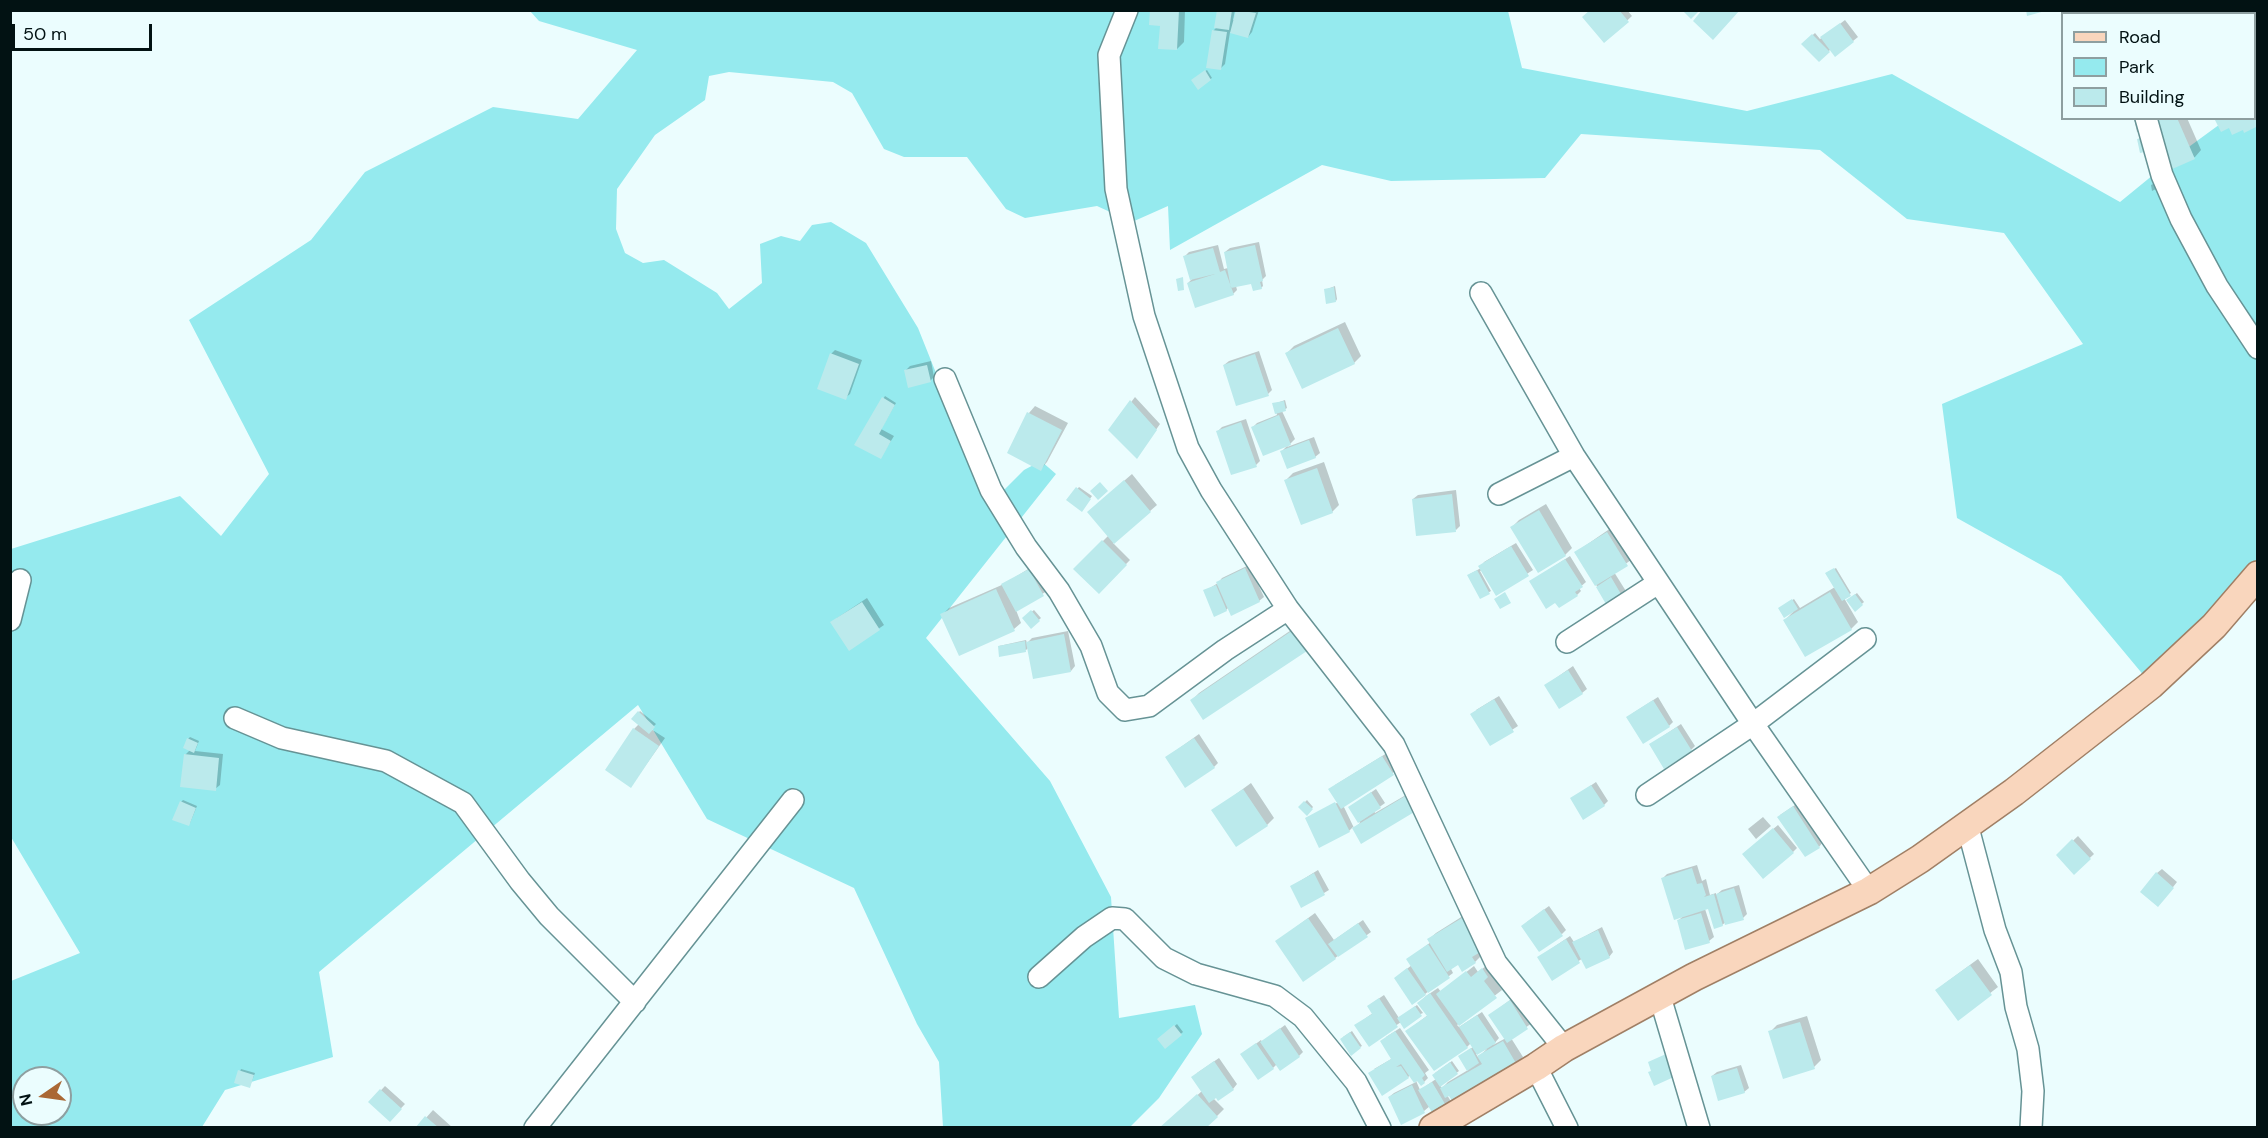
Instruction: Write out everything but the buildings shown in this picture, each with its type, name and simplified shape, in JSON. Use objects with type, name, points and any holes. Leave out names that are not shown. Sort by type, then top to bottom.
[{"type":"main road","points":[[1433,1128],[1564,1048],[1694,977],[1869,891],[1920,859],[2014,792],[2151,685],[2214,626],[2258,575]]},
{"type":"street","points":[[1127,10],[1109,55],[1116,189],[1144,316],[1188,448],[1211,490],[1287,609],[1394,746],[1497,963],[1564,1048]]},
{"type":"street","points":[[2147,120],[2162,174],[2181,219],[2217,286],[2258,348]]},
{"type":"street","points":[[1481,293],[1574,456],[1753,724],[1869,891]]},
{"type":"street","points":[[945,379],[991,490],[1026,547],[1059,591],[1091,646],[1108,693],[1125,710],[1149,706],[1225,650],[1287,609]]},
{"type":"street","points":[[1499,494],[1574,456]]},
{"type":"street","points":[[10,620],[20,580]]},
{"type":"street","points":[[1567,642],[1658,583]]},
{"type":"street","points":[[1647,795],[1753,724],[1865,639]]},
{"type":"street","points":[[235,718],[282,738],[386,761],[463,803],[520,881],[549,916],[635,1002]]},
{"type":"street","points":[[535,1128],[793,800]]},
{"type":"street","points":[[1967,824],[1995,930],[2011,972],[2016,1007],[2028,1049],[2034,1091],[2031,1128]]},
{"type":"street","points":[[1039,977],[1084,937],[1112,918],[1125,919],[1164,958],[1196,974],[1275,996],[1303,1017],[1356,1082],[1380,1128]]},
{"type":"street","points":[[1660,997],[1699,1128]]},
{"type":"street","points":[[1536,1067],[1567,1128]]},
{"type":"green space","points":[[530,11],[1508,11],[1522,68],[1747,111],[1892,74],[2120,202],[2175,157],[2226,120],[2256,120],[2257,97],[2257,589],[2150,683],[2061,576],[1957,518],[1942,404],[2083,344],[2004,233],[1907,219],[1820,150],[1581,134],[1545,178],[1391,181],[1322,165],[1170,250],[1168,206],[1132,222],[1097,206],[1025,218],[1006,209],[967,157],[904,157],[884,149],[852,93],[833,82],[729,72],[709,76],[705,100],[655,135],[617,189],[616,229],[625,253],[643,263],[664,260],[717,293],[729,309],[762,283],[760,244],[781,236],[800,241],[812,225],[831,222],[866,243],[918,328],[958,428],[985,448],[994,500],[1024,470],[1041,461],[1056,474],[926,638],[1050,781],[1111,897],[1119,1018],[1195,1005],[1202,1034],[1159,1098],[1130,1127],[943,1127],[939,1062],[917,1024],[854,888],[707,819],[638,705],[319,972],[333,1057],[225,1090],[202,1127],[11,1127],[11,981],[80,953],[11,837],[11,549],[180,496],[221,536],[269,474],[189,320],[311,240],[365,172],[493,107],[578,119],[637,50],[539,21]]}]
